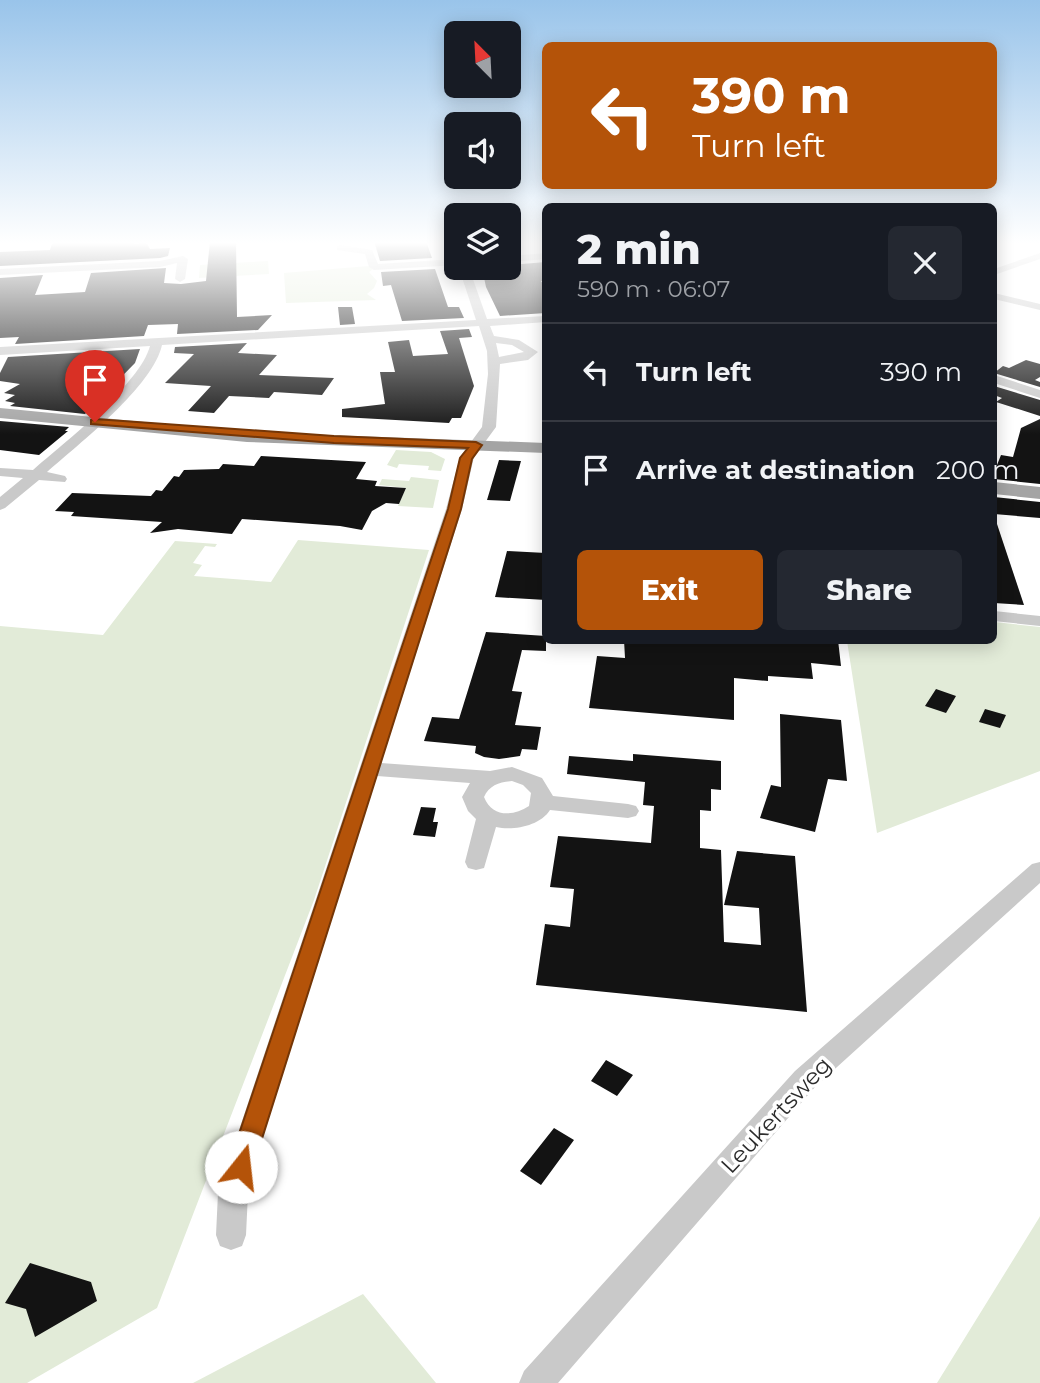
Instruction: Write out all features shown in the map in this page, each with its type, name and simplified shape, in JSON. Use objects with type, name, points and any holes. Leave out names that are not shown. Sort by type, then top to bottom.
[{"type":"main road","points":[[0,413],[254,437],[542,448]]},
{"type":"main road","points":[[997,488],[1040,494]]},
{"type":"street","points":[[231,1235],[233,1193],[248,1140],[454,509],[466,458],[489,427],[494,361],[490,339],[478,306]]},
{"type":"street","points":[[0,351],[542,319]]},
{"type":"street","points":[[490,339],[515,342],[532,352],[524,357],[494,361]]},
{"type":"street","points":[[0,505],[62,454],[78,448],[98,430],[99,422],[153,359],[157,342]]},
{"type":"street","points":[[997,380],[1040,394]]},
{"type":"street","points":[[0,472],[36,475]]},
{"type":"street","points":[[997,616],[1040,621]]},
{"type":"street","points":[[369,769],[490,778],[512,774],[533,781],[543,794],[543,802],[538,810],[521,820],[498,821],[487,817],[479,811],[473,797],[475,789],[490,778]]},
{"type":"street","points":[[543,802],[628,811]]},
{"type":"street","points":[[476,862],[487,817]]},
{"type":"street","name":"Leukertsweg","points":[[536,1383],[805,1079],[1040,870]]},
{"type":"lane","points":[[36,475],[60,479]]},
{"type":"green space","points":[[396,450],[431,452],[445,459],[441,471],[428,470],[429,466],[399,464],[397,468],[387,465]]},
{"type":"green space","points":[[411,477],[439,480],[433,508],[398,506],[406,488],[379,485],[382,479],[409,481]]},
{"type":"green space","points":[[298,540],[429,550],[314,900],[157,1308],[27,1383],[0,1383],[0,626],[103,635],[175,541],[217,544],[215,547],[205,546],[193,563],[202,565],[194,576],[271,582]]},
{"type":"green space","points":[[997,622],[1040,627],[1040,771],[877,833],[847,644],[997,644]]},
{"type":"green space","points":[[1040,1216],[1040,1383],[937,1383],[1039,1218]]},
{"type":"green space","points":[[363,1294],[436,1383],[193,1383]]},
{"type":"building","points":[[0,306],[237,306],[237,317],[272,315],[258,330],[177,334],[178,324],[148,325],[144,336],[15,344],[19,337],[0,338]]},
{"type":"building","points":[[397,306],[459,307],[464,318],[402,321]]},
{"type":"building","points":[[495,306],[542,306],[542,313],[500,316]]},
{"type":"building","points":[[338,307],[352,307],[355,324],[340,325]]},
{"type":"building","points":[[469,329],[472,337],[459,338],[474,386],[461,418],[452,418],[449,423],[342,417],[342,409],[385,404],[380,372],[395,372],[388,342],[409,340],[413,356],[448,354],[440,331]]},
{"type":"building","points":[[247,343],[238,353],[277,355],[259,375],[334,378],[322,395],[274,392],[269,398],[229,396],[214,413],[188,411],[211,386],[165,383],[194,354],[174,353],[175,347]]},
{"type":"building","points":[[140,349],[135,363],[85,414],[10,406],[15,403],[5,401],[15,395],[4,393],[20,384],[0,381],[0,373],[8,357]]},
{"type":"building","points":[[1026,360],[1040,364],[1040,377],[1035,380],[1040,382],[1040,387],[997,374],[1003,366],[1009,368]]},
{"type":"building","points":[[997,387],[1040,400],[1040,416],[997,402],[1002,398],[997,396]]},
{"type":"building","points":[[1040,419],[1040,484],[997,479],[997,465],[1001,455],[1013,457],[1021,428]]},
{"type":"building","points":[[0,421],[69,427],[65,431],[68,431],[39,455],[0,450]]},
{"type":"building","points":[[261,456],[366,462],[356,479],[377,481],[375,486],[406,488],[399,504],[386,503],[372,511],[362,530],[242,519],[232,534],[178,529],[150,533],[162,522],[71,516],[74,512],[55,511],[72,493],[151,496],[156,490],[162,491],[174,476],[179,477],[184,470],[219,469],[223,464],[254,466]]},
{"type":"building","points":[[499,460],[521,461],[510,501],[487,500]]},
{"type":"building","points":[[997,497],[1040,502],[1040,518],[997,514]]},
{"type":"building","points":[[997,524],[1024,605],[997,603]]},
{"type":"building","points":[[507,551],[542,553],[542,600],[495,597]]},
{"type":"building","points":[[486,632],[542,636],[546,651],[522,650],[512,691],[522,692],[515,725],[541,727],[537,750],[522,749],[520,756],[499,759],[475,753],[476,746],[424,741],[432,717],[459,719]]},
{"type":"building","points":[[624,644],[838,644],[841,666],[811,663],[813,679],[768,676],[768,681],[734,678],[734,720],[589,708],[597,656],[625,658]]},
{"type":"building","points":[[936,689],[956,696],[946,713],[925,706]]},
{"type":"building","points":[[985,709],[1006,715],[1000,728],[979,722]]},
{"type":"building","points":[[780,714],[841,720],[847,781],[828,779],[815,832],[760,818],[771,785],[781,787]]},
{"type":"building","points":[[633,754],[721,761],[721,790],[711,789],[711,811],[700,810],[700,848],[721,850],[724,942],[761,945],[759,908],[724,905],[737,851],[795,856],[807,1012],[536,985],[545,924],[570,927],[574,889],[550,887],[558,836],[651,843],[654,806],[643,805],[645,782],[567,774],[569,756],[633,761]]},
{"type":"building","points":[[421,807],[436,808],[433,822],[438,822],[435,837],[413,835]]},
{"type":"building","points":[[606,1060],[633,1075],[617,1096],[591,1081]]},
{"type":"building","points":[[554,1128],[574,1140],[541,1185],[520,1171]]},
{"type":"building","points":[[30,1263],[91,1282],[97,1301],[35,1337],[26,1309],[5,1303]]},
{"type":"route","points":[[95,422],[189,431],[309,436],[334,440],[476,445],[466,458],[454,509],[241,1167]]}]
